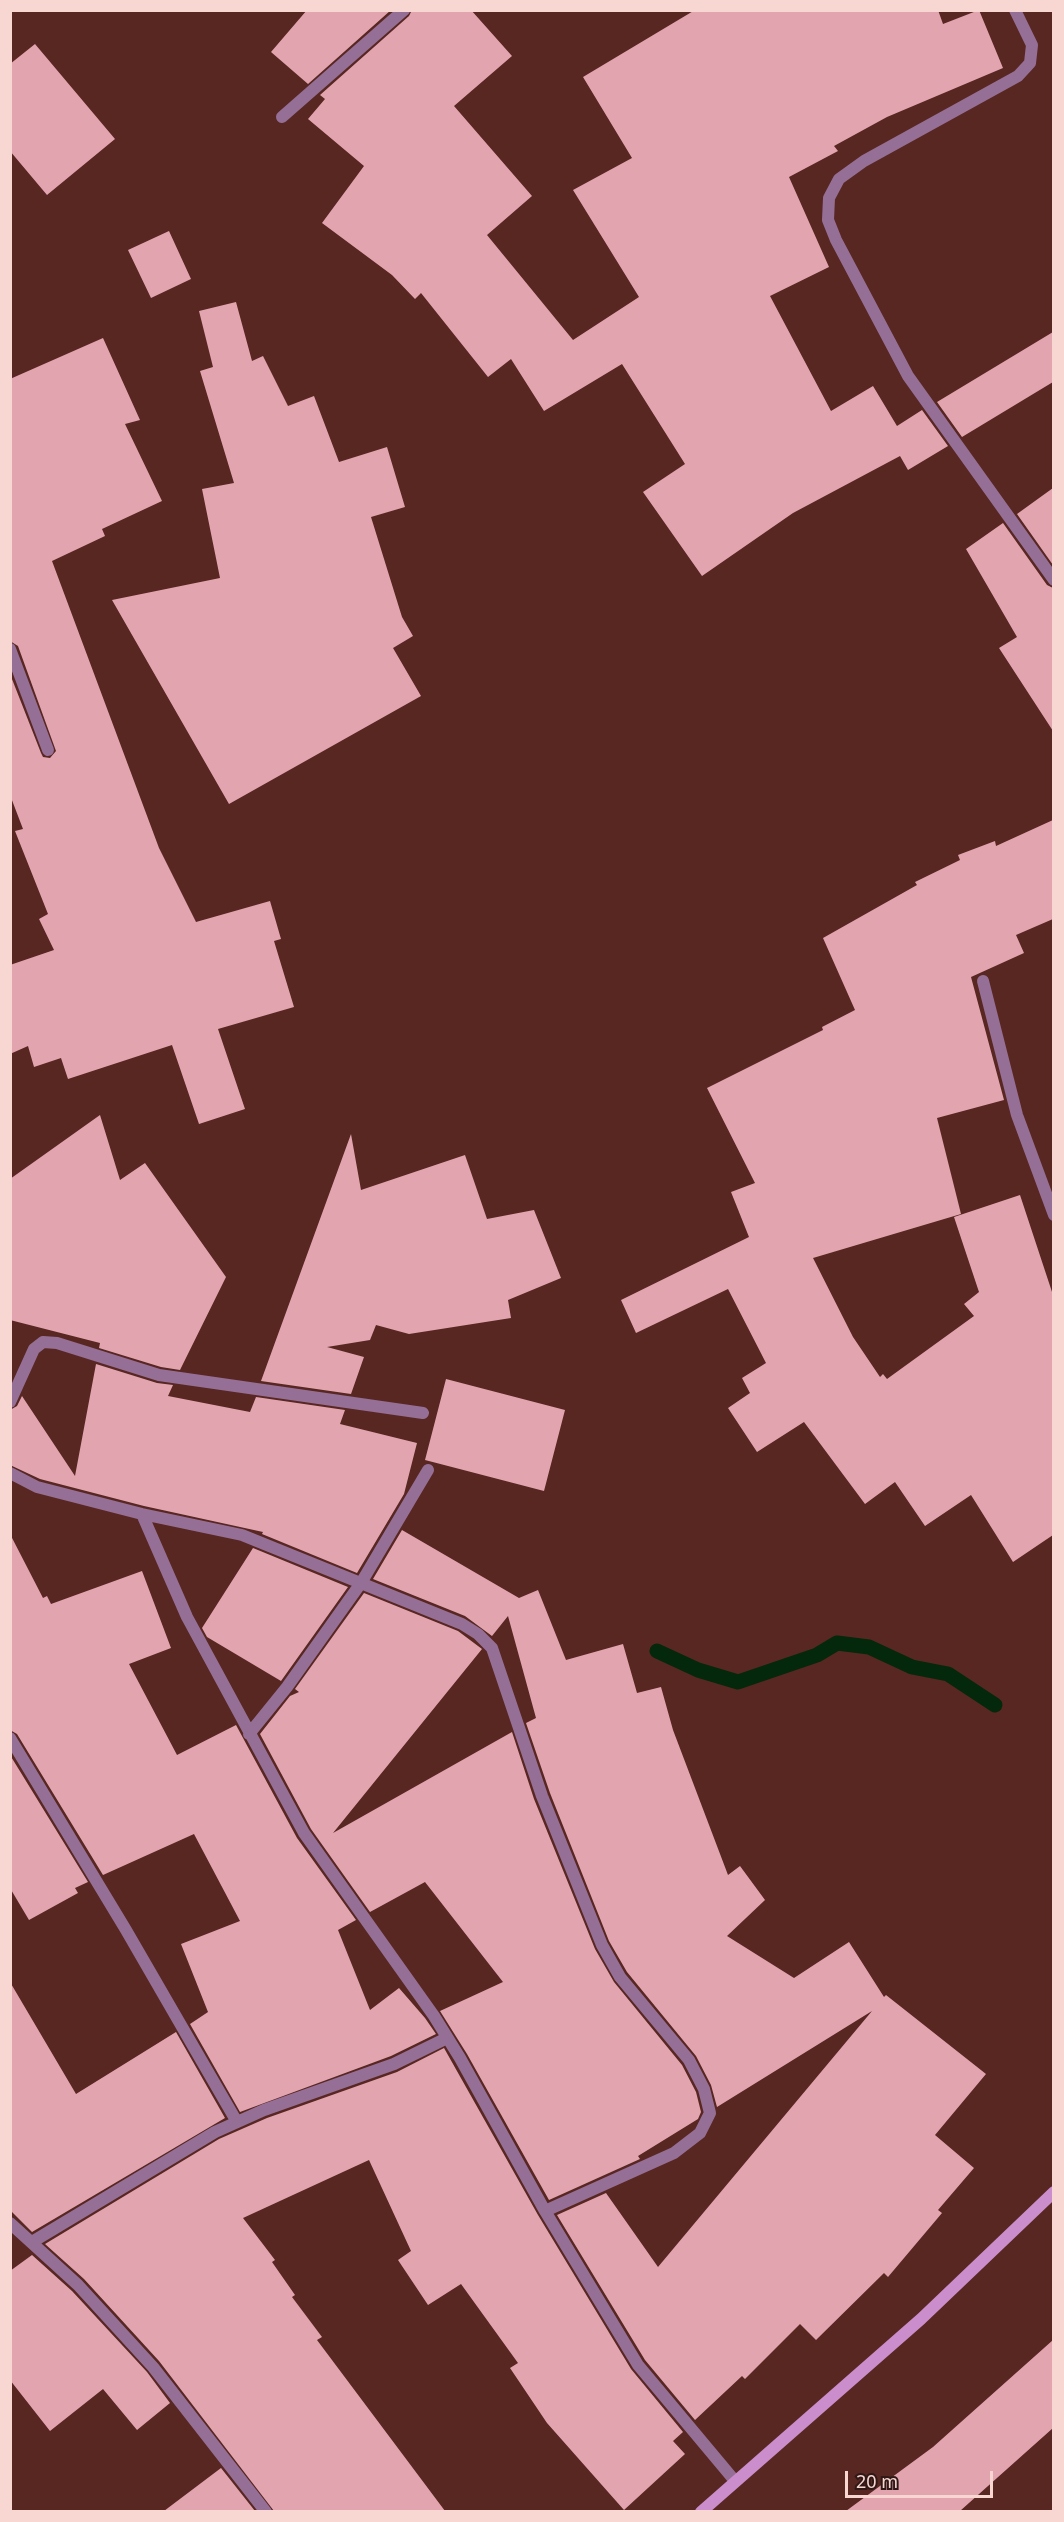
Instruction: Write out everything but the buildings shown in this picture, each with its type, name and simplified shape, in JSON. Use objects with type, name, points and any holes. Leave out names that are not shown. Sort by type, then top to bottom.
[{"type":"main road","points":[[700,2511],[921,2319],[1053,2192]]},
{"type":"street","points":[[282,117],[404,10]]},
{"type":"street","points":[[1015,10],[1032,45],[1030,63],[1018,76],[864,161],[839,179],[829,198],[828,220],[836,240],[908,376],[1053,580]]},
{"type":"street","points":[[10,649],[48,750]]},
{"type":"street","points":[[982,981],[1017,1114],[1053,1215]]},
{"type":"street","points":[[10,1402],[34,1349],[43,1342],[57,1343],[159,1375],[423,1413]]},
{"type":"street","points":[[249,1734],[287,1686],[361,1583],[428,1470]]},
{"type":"street","points":[[10,1473],[37,1487],[142,1514],[242,1535],[462,1624],[478,1634],[492,1648],[542,1796],[602,1945],[620,1977],[689,2060],[704,2089],[710,2112],[700,2133],[674,2153],[545,2211]]},
{"type":"street","points":[[142,1514],[187,1617],[304,1833],[447,2038],[545,2211],[638,2365],[735,2481]]},
{"type":"street","points":[[10,1738],[120,1920],[237,2122]]},
{"type":"street","points":[[32,2242],[214,2132],[264,2110],[394,2064],[447,2038]]},
{"type":"street","points":[[10,2223],[78,2286],[153,2367],[266,2511]]},
{"type":"waterway","points":[[657,1651],[698,1670],[738,1682],[817,1655],[837,1643],[869,1647],[912,1667],[948,1674],[995,1705]]}]
